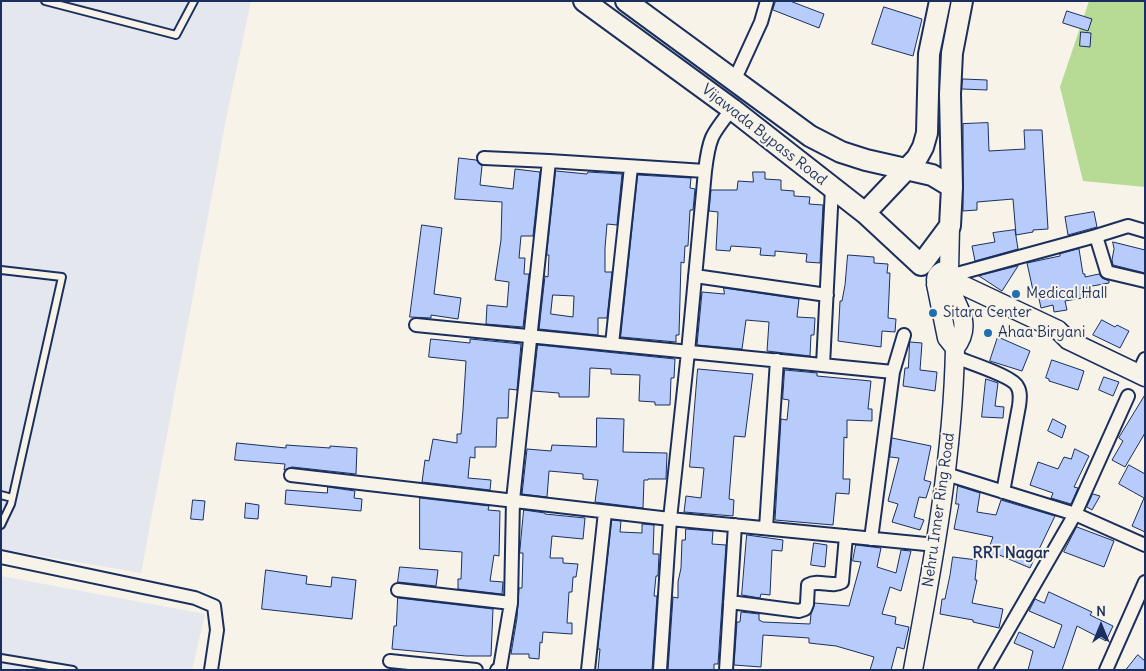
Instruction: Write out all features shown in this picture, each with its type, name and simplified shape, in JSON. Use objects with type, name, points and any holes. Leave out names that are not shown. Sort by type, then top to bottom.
[{"type":"main road","name":"Vijawada Bypass Road","points":[[584,1],[732,109],[865,213],[921,266]]},
{"type":"main road","name":"Vijawada Bypass Road","points":[[626,1],[810,136],[840,152],[905,170],[932,175],[952,187]]},
{"type":"main road","points":[[865,213],[917,158],[923,147],[927,133],[929,54],[940,1]]},
{"type":"main road","points":[[921,266],[950,226],[952,187],[950,94],[952,54],[962,1]]},
{"type":"street","points":[[734,80],[761,22],[767,1]]},
{"type":"street","points":[[660,670],[670,519],[688,352],[704,171],[709,141],[713,132],[732,109]]},
{"type":"street","points":[[484,158],[704,171]]},
{"type":"street","points":[[497,670],[500,668],[511,603],[513,500],[549,161]]},
{"type":"street","points":[[612,344],[631,167]]},
{"type":"street","points":[[823,365],[832,188]]},
{"type":"street","points":[[950,226],[946,280],[1128,226],[1145,232]]},
{"type":"street","points":[[1096,236],[1107,272],[1145,281]]},
{"type":"street","name":"Vijawada Bypass Road","points":[[921,266],[946,280],[1058,330],[1068,340],[1142,370]]},
{"type":"street","points":[[695,276],[827,295]]},
{"type":"street","name":"Nehru Inner Ring Road","points":[[913,670],[936,545],[946,474],[955,353],[947,338],[946,280]]},
{"type":"street","points":[[416,325],[893,372]]},
{"type":"street","points":[[871,539],[893,372],[904,335]]},
{"type":"street","points":[[955,353],[1008,378],[1016,384],[1020,394],[1003,492]]},
{"type":"street","points":[[766,528],[777,360]]},
{"type":"street","points":[[985,670],[1075,514],[1128,396]]},
{"type":"street","points":[[946,474],[1075,514],[1145,545]]},
{"type":"street","points":[[291,475],[605,512],[936,545]]},
{"type":"street","points":[[588,670],[605,512]]},
{"type":"street","points":[[726,670],[735,525]]},
{"type":"street","points":[[730,602],[799,611],[805,609],[808,585],[812,582],[837,585],[842,582],[846,536]]},
{"type":"street","points":[[1,557],[195,598],[214,606],[217,630],[211,670]]},
{"type":"street","points":[[1106,670],[1145,582]]},
{"type":"street","points":[[398,590],[511,603]]},
{"type":"street","points":[[390,661],[476,670]]},
{"type":"lane","points":[[45,1],[176,35],[194,1]]},
{"type":"lane","points":[[1,270],[62,278],[12,498],[1,525]]},
{"type":"lane","points":[[1,495],[12,498]]},
{"type":"lane","points":[[1,658],[74,670]]},
{"type":"shaded area","points":[[1,1],[251,1],[228,109],[141,573],[1,549]]},
{"type":"shaded area","points":[[1,576],[205,614],[192,670],[1,670]]},
{"type":"green space","points":[[1089,1],[1145,1],[1145,187],[1083,181],[1060,87]]},
{"type":"building","points":[[776,1],[790,1],[824,14],[819,28],[773,10]]},
{"type":"building","points":[[884,7],[922,19],[913,56],[872,44]]},
{"type":"building","points":[[1067,11],[1092,19],[1088,31],[1063,23]]},
{"type":"building","points":[[1081,32],[1091,33],[1090,47],[1080,46]]},
{"type":"building","points":[[963,79],[987,80],[987,90],[962,89]]},
{"type":"building","points":[[988,123],[989,151],[1025,149],[1024,130],[1042,130],[1048,229],[1033,230],[1033,232],[1016,235],[1013,199],[977,202],[977,210],[963,211],[963,124]]},
{"type":"building","points":[[459,158],[476,160],[482,166],[480,185],[513,189],[515,169],[540,172],[533,236],[521,236],[519,258],[525,258],[524,274],[529,274],[523,327],[486,324],[487,305],[507,307],[509,282],[495,280],[501,240],[502,202],[455,199]]},
{"type":"building","points":[[556,171],[587,174],[588,172],[622,174],[617,225],[607,224],[605,272],[612,272],[607,318],[598,318],[598,335],[539,329],[545,276],[548,277],[549,255],[547,255]],"holes":[[[553,295],[574,296],[573,317],[551,314]]]},
{"type":"building","points":[[753,172],[765,172],[765,179],[781,180],[781,190],[794,191],[794,196],[810,197],[809,204],[823,205],[820,263],[806,262],[807,254],[775,251],[775,256],[760,255],[761,248],[731,246],[730,251],[716,250],[718,212],[709,211],[711,190],[737,190],[738,181],[753,182]]},
{"type":"building","points":[[638,175],[691,178],[690,188],[695,189],[693,210],[690,210],[688,246],[685,246],[684,263],[681,262],[679,335],[676,335],[676,342],[621,337]]},
{"type":"building","points":[[1094,212],[1097,227],[1068,235],[1065,217]]},
{"type":"building","points":[[422,225],[442,228],[434,294],[461,298],[458,319],[431,315],[431,318],[410,317]]},
{"type":"building","points":[[1015,230],[1018,249],[975,261],[972,246],[995,242],[993,233]]},
{"type":"building","points":[[1113,242],[1145,250],[1145,273],[1113,265]]},
{"type":"building","points":[[1079,249],[1085,277],[1099,274],[1109,283],[1087,287],[1088,297],[1065,301],[1067,310],[1054,312],[1053,305],[1041,308],[1038,294],[1034,295],[1027,263],[1060,256],[1060,254]]},
{"type":"building","points":[[848,255],[874,257],[874,263],[888,264],[887,273],[890,273],[888,318],[896,319],[895,332],[882,331],[881,347],[838,341],[840,301],[842,301],[845,285]]},
{"type":"building","points":[[1018,266],[1002,291],[979,276]]},
{"type":"building","points":[[724,288],[799,299],[797,317],[815,318],[814,335],[811,335],[810,356],[767,351],[769,322],[746,320],[742,349],[697,345],[702,292],[724,294]]},
{"type":"building","points":[[1102,320],[1115,327],[1117,325],[1129,331],[1120,348],[1093,335]]},
{"type":"building","points":[[998,337],[1030,351],[1022,371],[990,361]]},
{"type":"building","points":[[431,339],[470,343],[470,339],[521,344],[517,390],[509,389],[508,418],[497,418],[496,447],[475,447],[475,458],[470,457],[468,478],[491,480],[490,490],[422,482],[425,460],[429,461],[433,439],[457,443],[457,434],[461,434],[463,410],[466,361],[429,357]]},
{"type":"building","points":[[910,342],[922,343],[920,370],[937,372],[935,391],[903,386],[905,368],[908,368]]},
{"type":"building","points":[[538,345],[675,359],[674,378],[671,378],[670,405],[655,405],[655,402],[639,401],[640,375],[611,374],[611,369],[590,368],[589,397],[559,397],[559,393],[533,391]]},
{"type":"building","points":[[1052,360],[1084,371],[1078,390],[1049,381],[1046,378]]},
{"type":"building","points":[[698,369],[753,374],[745,437],[734,436],[729,499],[734,500],[733,516],[684,512],[686,496],[701,498],[704,468],[690,467]]},
{"type":"building","points":[[785,370],[817,373],[817,376],[871,381],[868,409],[872,409],[872,421],[847,420],[847,438],[844,437],[843,479],[850,479],[849,494],[836,493],[833,525],[775,520],[781,419],[787,420],[789,400],[783,399]]},
{"type":"building","points":[[1104,377],[1119,382],[1113,396],[1099,390]]},
{"type":"building","points":[[986,379],[998,383],[995,406],[1004,407],[1003,418],[982,417]]},
{"type":"building","points":[[1145,395],[1145,433],[1125,467],[1112,460],[1123,441],[1119,438]]},
{"type":"building","points":[[597,418],[624,419],[623,452],[667,453],[666,479],[644,480],[643,508],[595,502],[598,480],[583,479],[583,474],[549,471],[547,497],[522,494],[527,449],[551,451],[552,445],[596,447]]},
{"type":"building","points":[[1053,419],[1066,426],[1062,438],[1048,431]]},
{"type":"building","points":[[892,438],[931,446],[924,480],[931,482],[926,498],[919,497],[914,517],[924,520],[920,530],[892,522],[898,504],[888,501],[899,458],[890,457]]},
{"type":"building","points":[[237,443],[286,448],[286,445],[357,448],[356,474],[292,467],[284,470],[285,464],[235,460]]},
{"type":"building","points":[[1075,449],[1089,456],[1074,487],[1078,488],[1071,504],[1051,498],[1053,493],[1030,485],[1038,462],[1058,469],[1064,457],[1071,459]]},
{"type":"building","points":[[1129,465],[1145,474],[1145,532],[1132,526],[1144,498],[1119,484]]},
{"type":"building","points":[[958,486],[980,493],[977,512],[996,515],[1001,500],[1055,516],[1030,568],[997,554],[996,556],[987,553],[993,537],[954,529],[959,504],[956,504]]},
{"type":"building","points":[[328,487],[355,491],[354,498],[362,499],[361,511],[285,504],[286,490],[327,493]]},
{"type":"building","points":[[1093,494],[1100,496],[1092,510],[1087,507]]},
{"type":"building","points":[[420,498],[489,506],[488,510],[500,511],[499,556],[494,555],[490,581],[503,582],[502,594],[458,589],[458,579],[461,579],[462,552],[420,549]]},
{"type":"building","points":[[193,500],[205,501],[203,520],[191,519]]},
{"type":"building","points":[[246,503],[259,505],[258,519],[245,518]]},
{"type":"building","points":[[524,510],[585,518],[583,539],[552,536],[550,558],[563,558],[563,563],[578,564],[576,577],[573,577],[572,592],[569,592],[567,623],[572,623],[572,634],[543,632],[542,643],[540,642],[539,659],[529,658],[529,654],[511,654],[517,618],[519,588],[522,588],[523,553],[520,553]]},
{"type":"building","points":[[612,520],[621,521],[620,532],[642,533],[642,524],[654,525],[653,554],[659,554],[658,576],[656,576],[654,596],[657,596],[652,670],[598,670],[600,649],[598,649]]},
{"type":"building","points":[[1077,527],[1114,541],[1104,567],[1064,552]]},
{"type":"building","points":[[686,529],[713,531],[712,544],[726,545],[718,664],[714,664],[714,670],[668,670],[673,597],[678,598],[682,540],[685,540]]},
{"type":"building","points":[[747,535],[783,540],[782,551],[772,550],[770,595],[761,594],[760,598],[742,595]]},
{"type":"building","points":[[814,543],[827,545],[825,567],[811,565]]},
{"type":"building","points":[[856,545],[881,548],[877,567],[896,573],[901,550],[911,551],[901,591],[890,587],[882,614],[896,617],[895,624],[909,627],[904,649],[897,647],[891,670],[870,670],[874,657],[836,646],[809,643],[809,638],[763,635],[761,667],[734,665],[737,622],[740,622],[741,612],[759,614],[759,620],[763,622],[810,624],[815,603],[849,606],[861,562],[853,561]]},
{"type":"building","points":[[953,557],[977,560],[975,580],[977,580],[972,603],[1003,609],[999,628],[973,622],[973,620],[940,614],[942,599],[945,599]]},
{"type":"building","points":[[400,567],[438,570],[436,586],[398,582]]},
{"type":"building","points":[[266,570],[307,576],[306,584],[331,587],[332,577],[356,580],[352,619],[262,609]]},
{"type":"building","points":[[1049,592],[1092,612],[1090,615],[1113,626],[1106,641],[1077,626],[1062,670],[1028,670],[1033,651],[1014,643],[1019,632],[1054,648],[1062,625],[1029,611],[1035,599],[1044,603]]},
{"type":"building","points":[[398,598],[493,609],[491,656],[466,656],[392,649]]},
{"type":"building","points":[[1138,655],[1145,661],[1145,670],[1126,670]]},
{"type":"place","name":"Medical Hall","points":[[1016,294]]},
{"type":"place","name":"Sitara Center","points":[[933,313]]},
{"type":"place","name":"Ahaa Biryani","points":[[988,333]]},
{"type":"district","name":"RRT Nagar","points":[[1011,553]]}]
